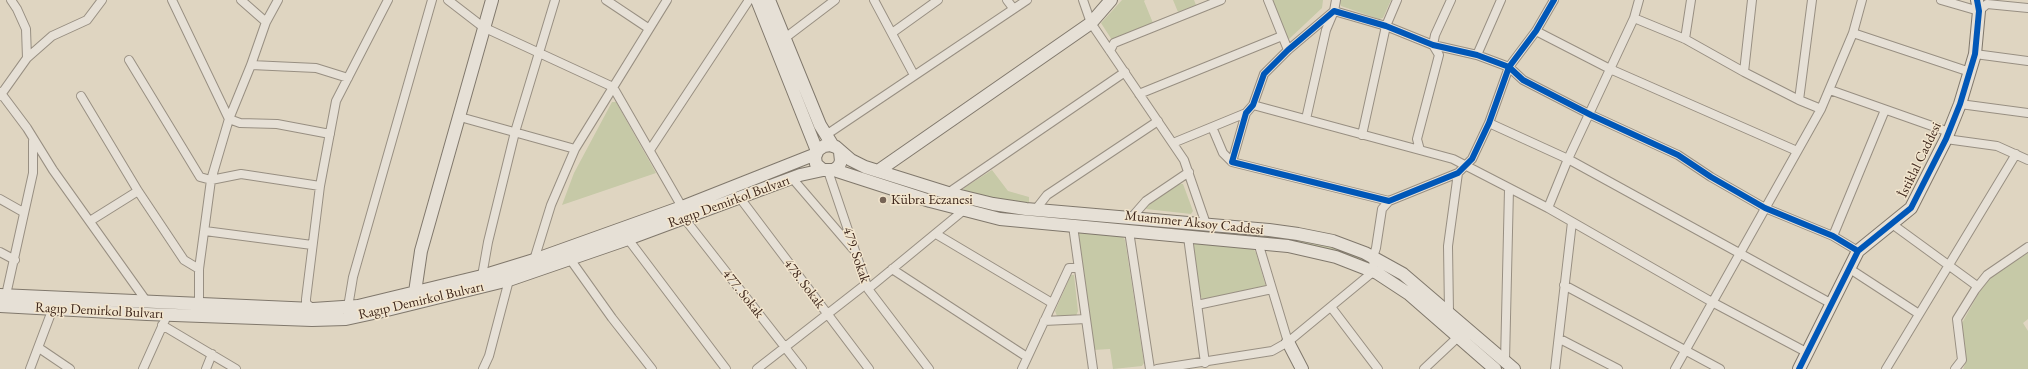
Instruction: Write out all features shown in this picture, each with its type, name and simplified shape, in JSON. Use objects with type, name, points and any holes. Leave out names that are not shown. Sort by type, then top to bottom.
[{"type":"main road","points":[[415,292],[421,251],[460,117],[483,27],[492,0]]},
{"type":"main road","points":[[757,0],[816,153],[816,164],[828,171],[1000,219],[1262,244],[1316,251],[1349,261],[1374,271],[1409,294],[1495,369]]},
{"type":"main road","name":"Muammer Aksoy Caddesi","points":[[769,0],[812,106],[826,134],[836,149],[858,164],[948,193],[993,204],[1206,224],[1318,237],[1350,247],[1373,257],[1403,274],[1514,369]]},
{"type":"main road","points":[[878,171],[1091,23],[1111,0]]},
{"type":"main road","name":"İstiklal Caddesi","points":[[1800,369],[1858,252],[1911,208],[1947,136],[1960,104],[1975,54],[1978,5]]},
{"type":"main road","points":[[816,153],[824,146],[836,149],[841,161],[839,166],[828,171]]},
{"type":"main road","name":"Ragıp Demirkol Bulvarı","points":[[2,299],[147,302],[173,304],[199,310],[336,320],[383,311],[509,280],[628,239],[816,153]]},
{"type":"main road","name":"Ragıp Demirkol Bulvarı","points":[[2,299],[53,308],[165,320],[199,310],[313,309],[348,307],[482,276],[683,213],[740,198],[792,178],[828,171]]},
{"type":"main road","points":[[1288,342],[1302,369]]},
{"type":"street","points":[[11,0],[26,29],[27,58]]},
{"type":"street","points":[[102,0],[87,20],[52,36],[27,58],[1,95],[27,128],[34,141],[147,302]]},
{"type":"street","points":[[172,0],[229,119],[240,123],[277,124],[330,134]]},
{"type":"street","points":[[241,0],[266,22]]},
{"type":"street","points":[[199,310],[199,269],[205,231],[210,180],[229,119],[251,65],[266,22],[278,0]]},
{"type":"street","points":[[313,309],[306,303],[312,245],[320,186],[336,101],[388,0]]},
{"type":"street","points":[[348,307],[353,277],[432,0]]},
{"type":"street","points":[[448,0],[483,27],[613,87]]},
{"type":"street","points":[[482,276],[488,242],[515,132],[538,52],[556,0]]},
{"type":"street","points":[[606,0],[648,28]]},
{"type":"street","points":[[534,260],[551,205],[575,149],[648,28],[667,0]]},
{"type":"street","points":[[650,150],[749,0]]},
{"type":"street","points":[[785,38],[835,0]]},
{"type":"street","points":[[874,0],[914,75]]},
{"type":"street","points":[[892,33],[938,0]]},
{"type":"street","points":[[1007,0],[1013,8]]},
{"type":"street","points":[[826,134],[1027,0]]},
{"type":"street","points":[[1082,0],[1091,23],[1184,160],[1206,224]]},
{"type":"street","points":[[1110,51],[1114,43],[1221,0]]},
{"type":"street","points":[[1268,0],[1288,50]]},
{"type":"street","points":[[1306,119],[1326,30],[1334,11],[1336,0]]},
{"type":"street","points":[[1362,134],[1386,26],[1397,0]]},
{"type":"street","points":[[1420,150],[1417,139],[1439,56],[1433,45],[1435,35],[1451,0]]},
{"type":"street","points":[[1477,55],[1501,0]]},
{"type":"street","points":[[1157,369],[1205,363],[1272,351],[1288,342],[1374,271],[1373,257],[1376,248],[1382,209],[1389,201],[1458,173],[1472,159],[1489,123],[1509,67],[1536,31],[1554,0]]},
{"type":"street","points":[[1548,208],[1568,160],[1591,115],[1610,69],[1634,18],[1639,0]]},
{"type":"street","points":[[1685,38],[1691,0]]},
{"type":"street","points":[[1744,72],[1752,0]]},
{"type":"street","points":[[1799,100],[1812,0]]},
{"type":"street","points":[[1674,369],[1821,109],[1852,33],[1862,0]]},
{"type":"street","points":[[1941,0],[1978,5],[1987,4],[2028,8]]},
{"type":"street","points":[[1334,11],[1386,26],[1433,45],[1477,55],[1509,67],[1524,80],[1591,115],[1678,155],[1711,177],[1765,208],[1834,236],[1858,252]]},
{"type":"street","points":[[1232,162],[1246,113],[1252,104],[1264,74],[1288,50],[1334,11]]},
{"type":"street","points":[[1634,18],[1685,38],[1744,72],[1799,100],[1821,109]]},
{"type":"street","points":[[1536,31],[1610,69],[1797,151]]},
{"type":"street","points":[[1852,33],[1970,72]]},
{"type":"street","points":[[1139,94],[1282,36]]},
{"type":"street","points":[[1975,54],[2028,61]]},
{"type":"street","points":[[129,60],[200,177],[210,180],[241,174],[320,186]]},
{"type":"street","points":[[251,65],[316,68],[348,78]]},
{"type":"street","points":[[948,193],[1125,72]]},
{"type":"street","name":"477. Sokak","points":[[613,87],[650,150],[683,213],[802,369]]},
{"type":"street","points":[[1830,90],[1885,110],[1947,136],[1997,146],[2028,160]]},
{"type":"street","points":[[81,96],[138,191],[184,260],[199,269]]},
{"type":"street","points":[[1252,104],[1453,159],[1548,208],[1712,302],[1808,353]]},
{"type":"street","points":[[1960,104],[2028,112]]},
{"type":"street","points":[[1834,236],[1885,110]]},
{"type":"street","points":[[1173,143],[1246,113]]},
{"type":"street","points":[[460,117],[575,149]]},
{"type":"street","points":[[1036,209],[1047,195],[1158,121]]},
{"type":"street","points":[[1489,123],[1568,160],[1740,252],[1832,304]]},
{"type":"street","points":[[1212,127],[1224,153],[1232,162],[1389,201]]},
{"type":"street","points":[[2,299],[15,260],[23,212],[33,173],[34,141]]},
{"type":"street","points":[[1886,369],[2016,154]]},
{"type":"street","name":"479. Sokak","points":[[828,171],[867,287],[929,369]]},
{"type":"street","points":[[1132,217],[1146,200],[1189,172]]},
{"type":"street","points":[[1449,312],[1448,246],[1458,173]]},
{"type":"street","points":[[792,178],[856,253]]},
{"type":"street","points":[[1505,361],[1509,189]]},
{"type":"street","points":[[90,221],[138,191]]},
{"type":"street","name":"478. Sokak","points":[[740,198],[869,369]]},
{"type":"street","points":[[0,199],[23,212]]},
{"type":"street","points":[[757,369],[827,315],[892,269],[964,210]]},
{"type":"street","points":[[1556,369],[1572,222]]},
{"type":"street","points":[[1892,224],[1977,286]]},
{"type":"street","points":[[1073,226],[1093,369]]},
{"type":"street","points":[[205,231],[312,245]]},
{"type":"street","points":[[1129,231],[1150,369]]},
{"type":"street","points":[[936,234],[1052,303]]},
{"type":"street","points":[[1188,237],[1205,363]]},
{"type":"street","points":[[628,239],[726,369]]},
{"type":"street","points":[[1262,244],[1260,249],[1288,342]]},
{"type":"street","points":[[1955,369],[1962,360],[1958,319],[1977,286],[1987,275],[2028,247]]},
{"type":"street","points":[[0,252],[15,260]]},
{"type":"street","points":[[570,259],[612,318],[652,369]]},
{"type":"street","points":[[1022,369],[1069,268],[1078,268]]},
{"type":"street","points":[[892,269],[1027,357]]},
{"type":"street","points":[[1850,269],[1919,314]]},
{"type":"street","points":[[483,369],[489,356],[509,280]]},
{"type":"street","points":[[1564,285],[1720,369]]},
{"type":"street","points":[[1197,305],[1272,290]]},
{"type":"street","points":[[142,369],[173,304]]},
{"type":"street","points":[[1331,307],[1378,369]]},
{"type":"street","points":[[30,369],[53,308]]},
{"type":"street","points":[[1044,321],[1086,319]]},
{"type":"street","points":[[165,320],[212,354],[236,369]]},
{"type":"street","points":[[1424,369],[1458,337]]},
{"type":"street","points":[[1560,339],[1618,369]]},
{"type":"street","points":[[39,348],[70,369]]},
{"type":"street","points":[[206,369],[212,354]]},
{"type":"green space","points":[[1122,0],[1145,0],[1144,1],[1153,23],[1112,40],[1101,23]]},
{"type":"green space","points":[[1173,0],[1194,0],[1196,5],[1178,12]]},
{"type":"green space","points":[[1271,0],[1323,0],[1322,8],[1288,40]]},
{"type":"green space","points":[[1339,0],[1391,0],[1383,18],[1379,19],[1341,6]]},
{"type":"green space","points":[[612,102],[616,102],[656,173],[562,205],[574,173]]},
{"type":"green space","points":[[992,170],[1008,191],[1029,197],[1029,204],[963,192],[964,188]]},
{"type":"green space","points":[[1178,184],[1183,184],[1193,211],[1191,214],[1146,209],[1147,206]]},
{"type":"green space","points":[[1034,214],[1289,238],[1334,247],[1366,259],[1365,262],[1034,217]]},
{"type":"green space","points":[[1079,233],[1122,236],[1125,240],[1144,363],[1142,366],[1113,369],[1110,349],[1093,350],[1077,238]]},
{"type":"green space","points":[[1193,243],[1253,248],[1256,253],[1266,287],[1203,300],[1200,295]]},
{"type":"green space","points":[[2028,253],[2028,319],[2023,323],[2028,331],[2028,369],[1963,369],[1966,362],[1962,323],[1980,291],[1992,276]]},
{"type":"green space","points":[[1071,275],[1074,275],[1078,311],[1076,316],[1057,316],[1055,311]]},
{"type":"cycle path","points":[[1554,0],[1536,31],[1509,67],[1489,123],[1472,159],[1458,173],[1389,201],[1232,162],[1246,113],[1253,105],[1264,74],[1288,50],[1334,11],[1386,26],[1433,45],[1477,55],[1509,67],[1523,80],[1591,115],[1678,155],[1711,177],[1765,208],[1833,236],[1858,251]]},
{"type":"cycle path","points":[[1799,369],[1858,251],[1911,208],[1946,139],[1960,104],[1975,54],[1979,11],[1977,0]]},
{"type":"place","name":"Kübra Eczanesi","points":[[883,200]]}]
